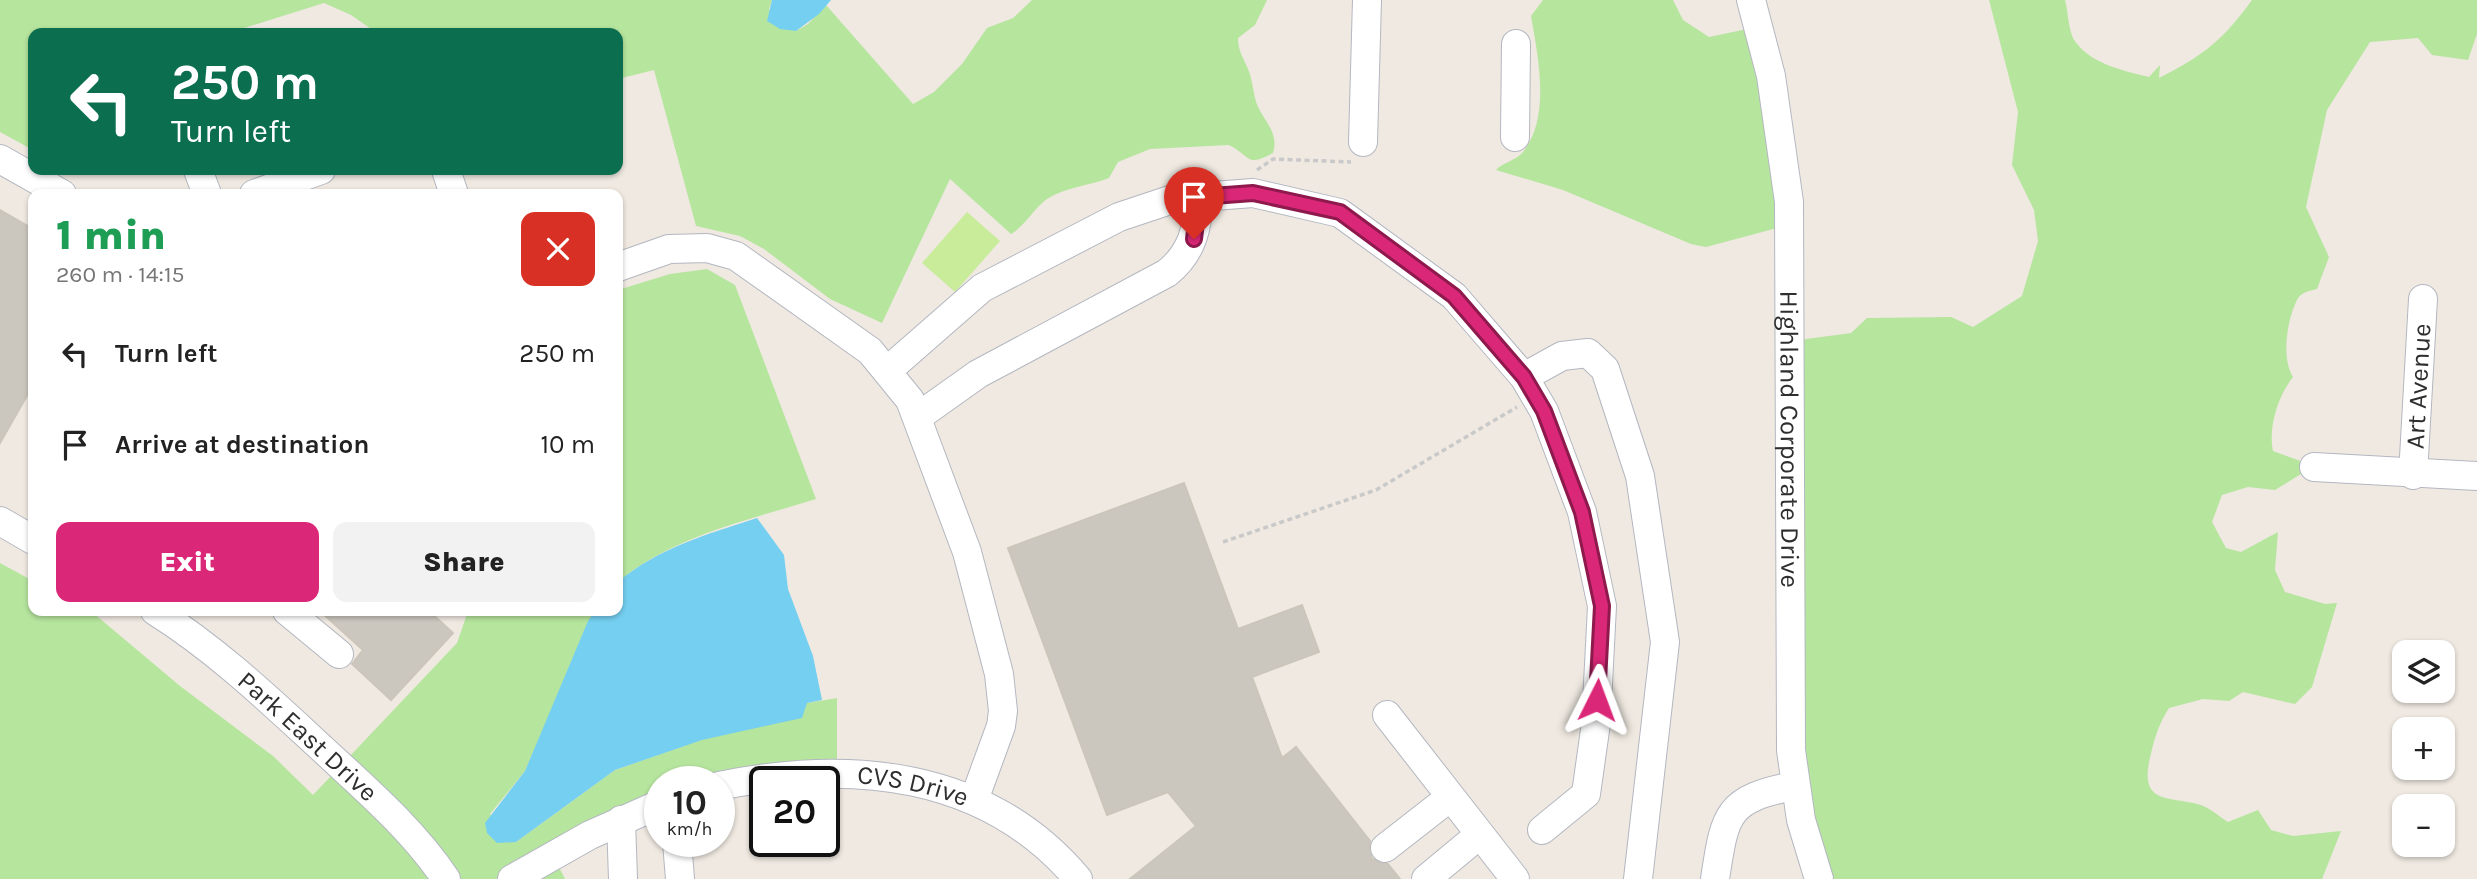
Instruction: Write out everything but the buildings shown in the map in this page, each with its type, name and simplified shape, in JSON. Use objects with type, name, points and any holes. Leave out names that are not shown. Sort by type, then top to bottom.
[{"type":"street","points":[[1358,152],[1367,0]]},
{"type":"street","name":"Highland Corporate Drive","points":[[1751,0],[1771,76],[1789,202],[1789,718],[1794,786],[1819,879]]},
{"type":"street","points":[[1515,137],[1516,44]]},
{"type":"street","points":[[0,159],[28,175]]},
{"type":"street","points":[[28,175],[53,189]]},
{"type":"street","points":[[268,189],[307,175]]},
{"type":"street","points":[[887,371],[982,288],[1119,217],[1173,199],[1253,193],[1340,212],[1454,296],[1530,386],[1582,512],[1602,606],[1596,723],[1586,794],[1542,830]]},
{"type":"street","points":[[919,416],[978,374],[1167,273],[1180,263],[1194,239],[1199,197]]},
{"type":"street","points":[[623,265],[669,248],[707,248],[736,256],[870,351],[919,416],[967,552],[1001,683],[1001,726],[974,800]]},
{"type":"street","name":"Art Avenue","points":[[2413,475],[2423,299]]},
{"type":"street","points":[[1530,386],[1562,356],[1588,353],[1605,369],[1640,476],[1665,642],[1638,879]]},
{"type":"street","points":[[2314,467],[2413,475],[2477,476]]},
{"type":"street","points":[[0,521],[28,537]]},
{"type":"street","name":"Park East Drive","points":[[172,616],[397,819],[446,879]]},
{"type":"street","points":[[293,616],[339,654]]},
{"type":"street","points":[[1387,715],[1432,770],[1449,798],[1515,879]]},
{"type":"street","name":"CVS Drive","points":[[735,784],[801,775],[866,775],[918,782],[974,800],[1028,831],[1079,879]]},
{"type":"street","points":[[1714,879],[1721,838],[1734,809],[1748,797],[1794,786]]},
{"type":"street","points":[[1385,848],[1449,798]]},
{"type":"street","points":[[512,879],[621,820],[644,811]]},
{"type":"street","points":[[621,820],[623,879]]},
{"type":"street","points":[[1426,879],[1479,835]]},
{"type":"street","points":[[678,857],[680,879]]},
{"type":"path","points":[[1252,174],[1273,159],[1358,152]]},
{"type":"path","points":[[1223,542],[1376,490],[1458,444],[1530,386]]},
{"type":"green space","points":[[0,0],[772,0],[769,9],[796,31],[808,24],[826,5],[913,104],[934,92],[962,64],[987,28],[1013,18],[1032,0],[1267,0],[1255,25],[1238,38],[1238,43],[1250,74],[1256,102],[1273,134],[1274,146],[1273,153],[1258,160],[1249,159],[1229,145],[1150,149],[1118,162],[1109,178],[1047,199],[1011,234],[950,179],[882,323],[830,299],[764,249],[740,236],[696,226],[654,70],[623,78],[623,28],[370,28],[351,15],[324,3],[244,28],[28,28],[28,147],[0,132]]},
{"type":"green space","points":[[1543,0],[1673,0],[1683,20],[1709,37],[1757,27],[1792,224],[1706,247],[1691,244],[1563,190],[1496,170],[1523,152],[1532,138],[1537,122],[1540,104],[1539,67],[1531,16]]},
{"type":"green space","points":[[1989,0],[2065,0],[2073,38],[2087,54],[2107,65],[2149,77],[2160,65],[2159,78],[2211,46],[2252,0],[2477,0],[2477,34],[2468,60],[2432,55],[2418,38],[2370,42],[2327,110],[2306,207],[2329,257],[2317,289],[2301,295],[2293,308],[2286,350],[2293,377],[2279,402],[2272,432],[2273,451],[2314,466],[2275,490],[2248,487],[2222,495],[2212,522],[2226,548],[2241,552],[2278,532],[2275,570],[2285,592],[2325,604],[2337,603],[2312,687],[2295,704],[2243,692],[2229,701],[2203,699],[2169,708],[2157,733],[2150,758],[2149,784],[2159,796],[2201,805],[2228,822],[2258,810],[2271,830],[2293,836],[2341,831],[2322,879],[1824,879],[1800,783],[1799,340],[1851,333],[1867,318],[1951,317],[1973,327],[2022,296],[2038,241],[2034,210],[2012,165],[2018,112]]},
{"type":"green space","points":[[967,212],[1000,241],[955,292],[922,263]]},
{"type":"green space","points":[[707,269],[735,285],[816,499],[738,522],[687,541],[640,566],[623,578],[623,288],[670,274]]},
{"type":"green space","points":[[0,563],[28,578],[28,616],[97,616],[180,686],[273,756],[313,795],[457,643],[466,616],[593,616],[525,771],[490,814],[516,842],[615,770],[807,703],[837,698],[837,766],[749,766],[749,795],[735,797],[735,766],[644,766],[644,825],[557,863],[565,879],[0,879]]},
{"type":"water","points":[[772,0],[831,0],[819,14],[796,31],[780,29],[767,21]]},
{"type":"water","points":[[757,518],[784,555],[788,589],[813,656],[822,700],[807,703],[802,718],[702,740],[615,770],[516,842],[497,843],[487,833],[485,823],[525,771],[588,621],[592,616],[623,616],[623,578],[650,560],[702,536]]},
{"type":"route","points":[[1194,239],[1199,220],[1199,197],[1253,193],[1340,212],[1454,296],[1524,377],[1536,395],[1582,512],[1602,606],[1597,700]]}]
